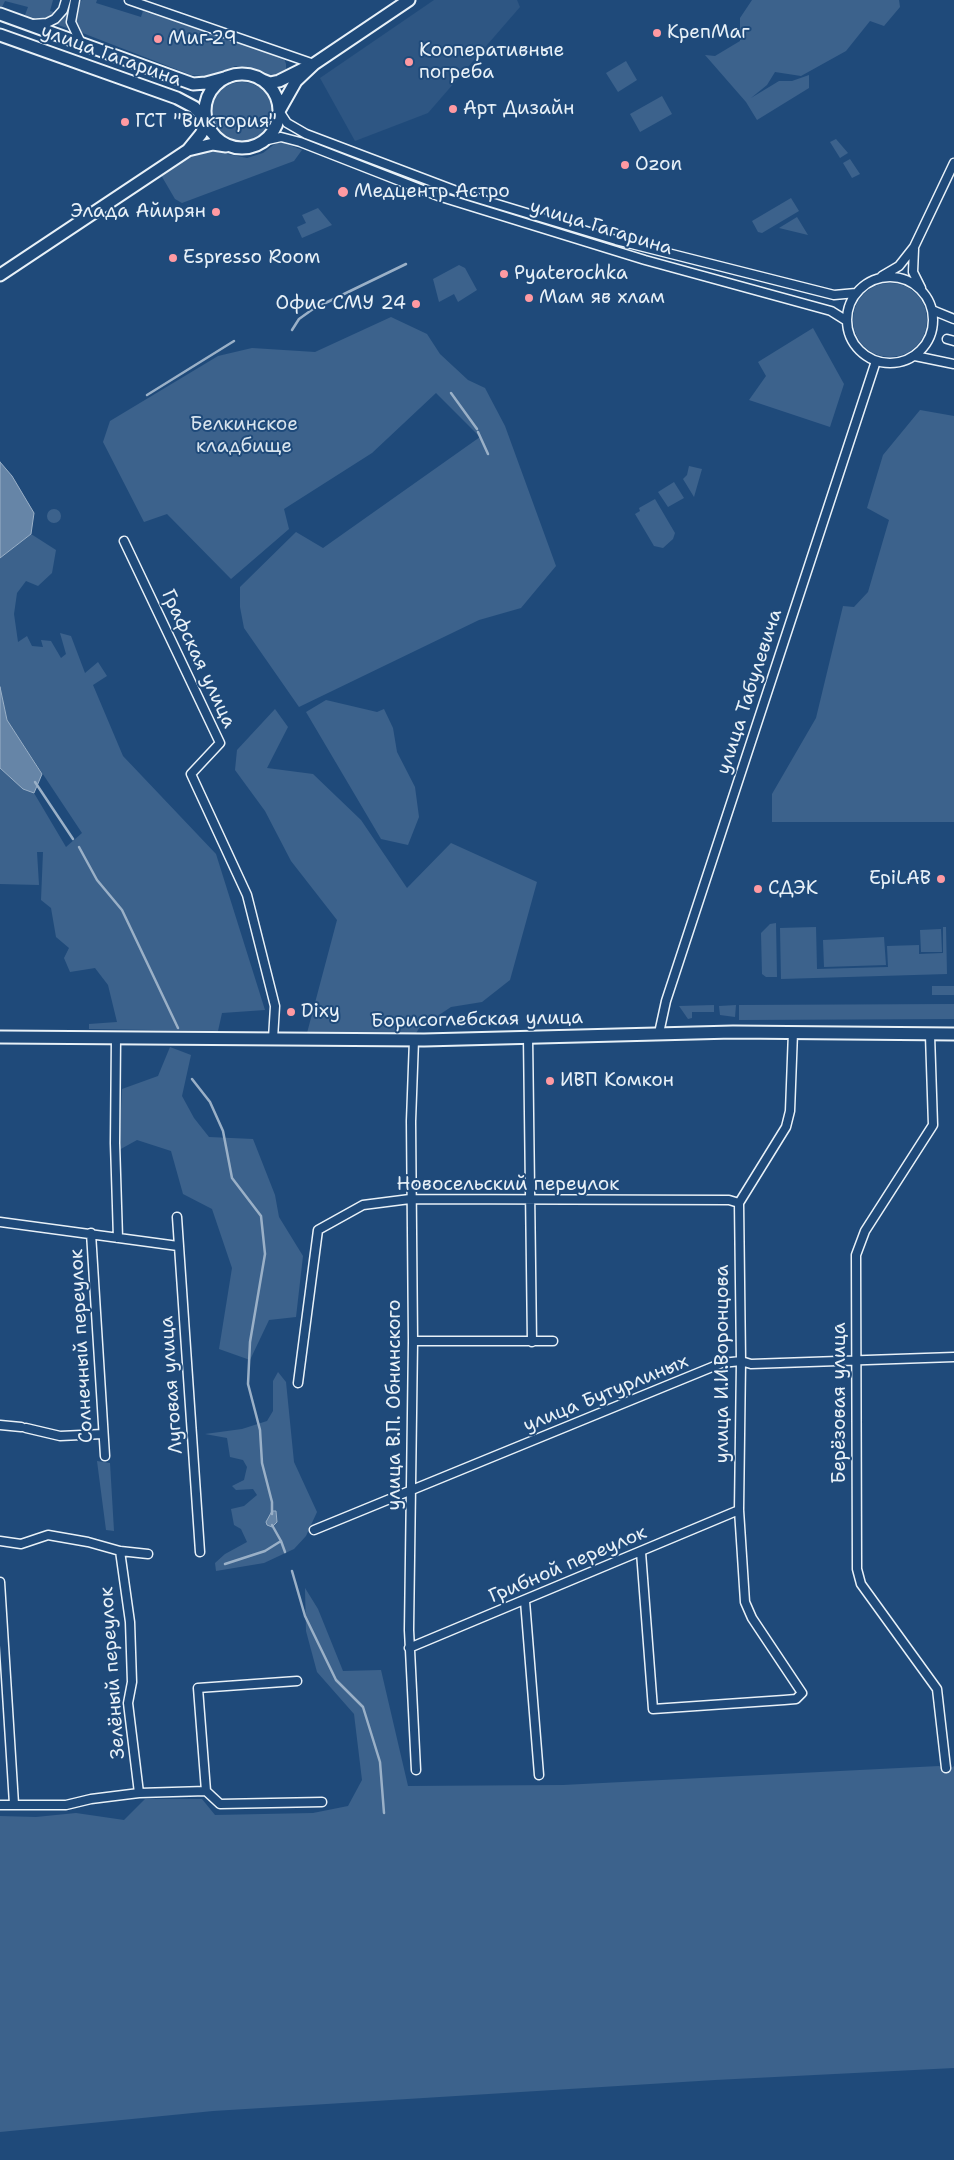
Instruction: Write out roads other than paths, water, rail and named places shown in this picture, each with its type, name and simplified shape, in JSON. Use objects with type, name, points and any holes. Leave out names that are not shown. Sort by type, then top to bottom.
[{"type":"street","points":[[31,24],[46,23],[55,19],[63,10],[66,0]]},
{"type":"street","points":[[75,0],[71,22],[80,41]]},
{"type":"street","points":[[129,0],[314,64]]},
{"type":"street","points":[[0,275],[188,150],[201,134],[206,120],[205,106],[209,94],[217,84],[228,77],[244,75],[270,83],[279,81],[314,64],[409,0]]},
{"type":"street","name":"улица Гагарина","points":[[0,14],[80,41],[194,84],[206,84],[228,77]]},
{"type":"street","name":"улица Гагарина","points":[[0,35],[177,98],[194,107],[206,120]]},
{"type":"street","points":[[188,150],[213,144],[245,148],[263,141],[275,128],[279,111],[296,81],[314,64]]},
{"type":"street","points":[[260,79],[274,92],[279,111]]},
{"type":"street","name":"улица Гагарина","points":[[279,111],[287,123],[306,134],[467,195],[624,242],[834,295],[856,293]]},
{"type":"street","points":[[206,120],[216,138],[235,148]]},
{"type":"street","name":"улица Гагарина","points":[[263,141],[281,136],[476,208],[646,260],[832,311],[847,321]]},
{"type":"street","points":[[914,247],[913,272],[932,310],[931,336],[924,347],[914,356],[896,363],[876,361],[867,357],[855,346],[848,332],[849,306],[856,293],[866,284],[899,266],[914,247],[954,163]]},
{"type":"street","points":[[878,278],[907,280],[923,292]]},
{"type":"street","points":[[932,310],[954,319]]},
{"type":"street","points":[[914,356],[954,364]]},
{"type":"street","name":"улица Табулевича","points":[[659,1033],[666,1001],[876,361]]},
{"type":"street","name":"Графская улица","points":[[124,540],[220,743],[191,774],[246,895],[275,1006],[274,1039]]},
{"type":"street","points":[[739,1203],[786,1127],[790,1111],[793,1032]]},
{"type":"street","name":"Борисоглебская улица","points":[[0,1037],[414,1040],[659,1033],[954,1034]]},
{"type":"street","name":"Берёзовая улица","points":[[930,1035],[933,1125],[864,1231],[856,1255],[857,1569],[861,1584],[937,1688],[946,1768]]},
{"type":"street","points":[[528,1037],[532,1342]]},
{"type":"street","points":[[116,1038],[118,1238]]},
{"type":"street","name":"улица В.П. Обнинского","points":[[414,1040],[410,1199],[413,1341],[409,1648],[416,1770]]},
{"type":"street","name":"Новосельский переулок","points":[[298,1383],[318,1230],[364,1205],[410,1199],[729,1200],[739,1203]]},
{"type":"street","name":"улица И.И.Воронцова","points":[[641,1552],[653,1709],[784,1700],[796,1698],[802,1693],[752,1618],[745,1602],[739,1510],[741,1360],[739,1203]]},
{"type":"street","name":"Луговая улица","points":[[177,1216],[200,1552]]},
{"type":"street","points":[[0,1222],[178,1246]]},
{"type":"street","name":"Солнечный переулок","points":[[92,1233],[105,1456]]},
{"type":"street","points":[[413,1341],[553,1341]]},
{"type":"street","name":"улица Бутурлиных","points":[[314,1530],[722,1364],[741,1360],[751,1364],[954,1357]]},
{"type":"street","points":[[0,1425],[24,1427],[60,1436],[103,1434]]},
{"type":"street","name":"Грибной переулок","points":[[409,1648],[525,1602],[739,1510]]},
{"type":"street","points":[[0,1541],[21,1544],[48,1535],[88,1542],[120,1551],[148,1554]]},
{"type":"street","name":"Зелёный переулок","points":[[120,1551],[130,1622],[132,1682],[128,1703],[139,1793]]},
{"type":"street","points":[[0,1582],[14,1804]]},
{"type":"street","points":[[525,1602],[539,1775]]},
{"type":"street","points":[[298,1681],[198,1688],[206,1791],[220,1804],[322,1802]]},
{"type":"street","points":[[0,1805],[66,1805],[91,1799],[139,1793],[206,1791]]},
{"type":"waterway","points":[[292,330],[299,319],[313,309],[406,264]]},
{"type":"waterway","points":[[147,395],[234,341]]},
{"type":"waterway","points":[[451,393],[477,429]]},
{"type":"waterway","points":[[478,432],[488,454]]},
{"type":"waterway","points":[[35,782],[73,839]]},
{"type":"waterway","points":[[79,847],[97,880],[122,910],[178,1028]]},
{"type":"waterway","points":[[192,1079],[210,1102],[223,1131],[232,1178],[261,1216],[265,1254],[250,1342],[248,1384],[260,1430],[262,1463],[272,1502],[272,1514]]},
{"type":"waterway","points":[[272,1525],[285,1552]]},
{"type":"waterway","points":[[225,1564],[265,1551],[281,1541]]},
{"type":"waterway","points":[[292,1571],[305,1616],[336,1680],[363,1707],[380,1762],[384,1813]]},
{"type":"place","name":"КрепМаг","points":[[657,33]]},
{"type":"place","name":"Миг-29","points":[[158,39]]},
{"type":"place","name":"Кооперативные погреба","points":[[409,62]]},
{"type":"place","name":"Арт Дизайн","points":[[453,109]]},
{"type":"place","name":"ГСТ \"Виктория\"","points":[[125,122]]},
{"type":"place","name":"Ozon","points":[[625,165]]},
{"type":"place","name":"Медцентр Астро","points":[[343,192]]},
{"type":"place","name":"Элада Айирян","points":[[216,212]]},
{"type":"place","name":"Espresso Room","points":[[173,258]]},
{"type":"place","name":"Pyaterochka","points":[[504,274]]},
{"type":"place","name":"Мам яв хлам","points":[[529,298]]},
{"type":"place","name":"Офис СМУ 24","points":[[416,304]]},
{"type":"place","name":"EpiLAB","points":[[941,879]]},
{"type":"place","name":"СДЭК","points":[[758,889]]},
{"type":"place","name":"Dixy","points":[[291,1012]]},
{"type":"place","name":"ИВП Комкон","points":[[550,1081]]},
{"type":"park label","name":"Белкинское кладбище","points":[[244,436]]}]
